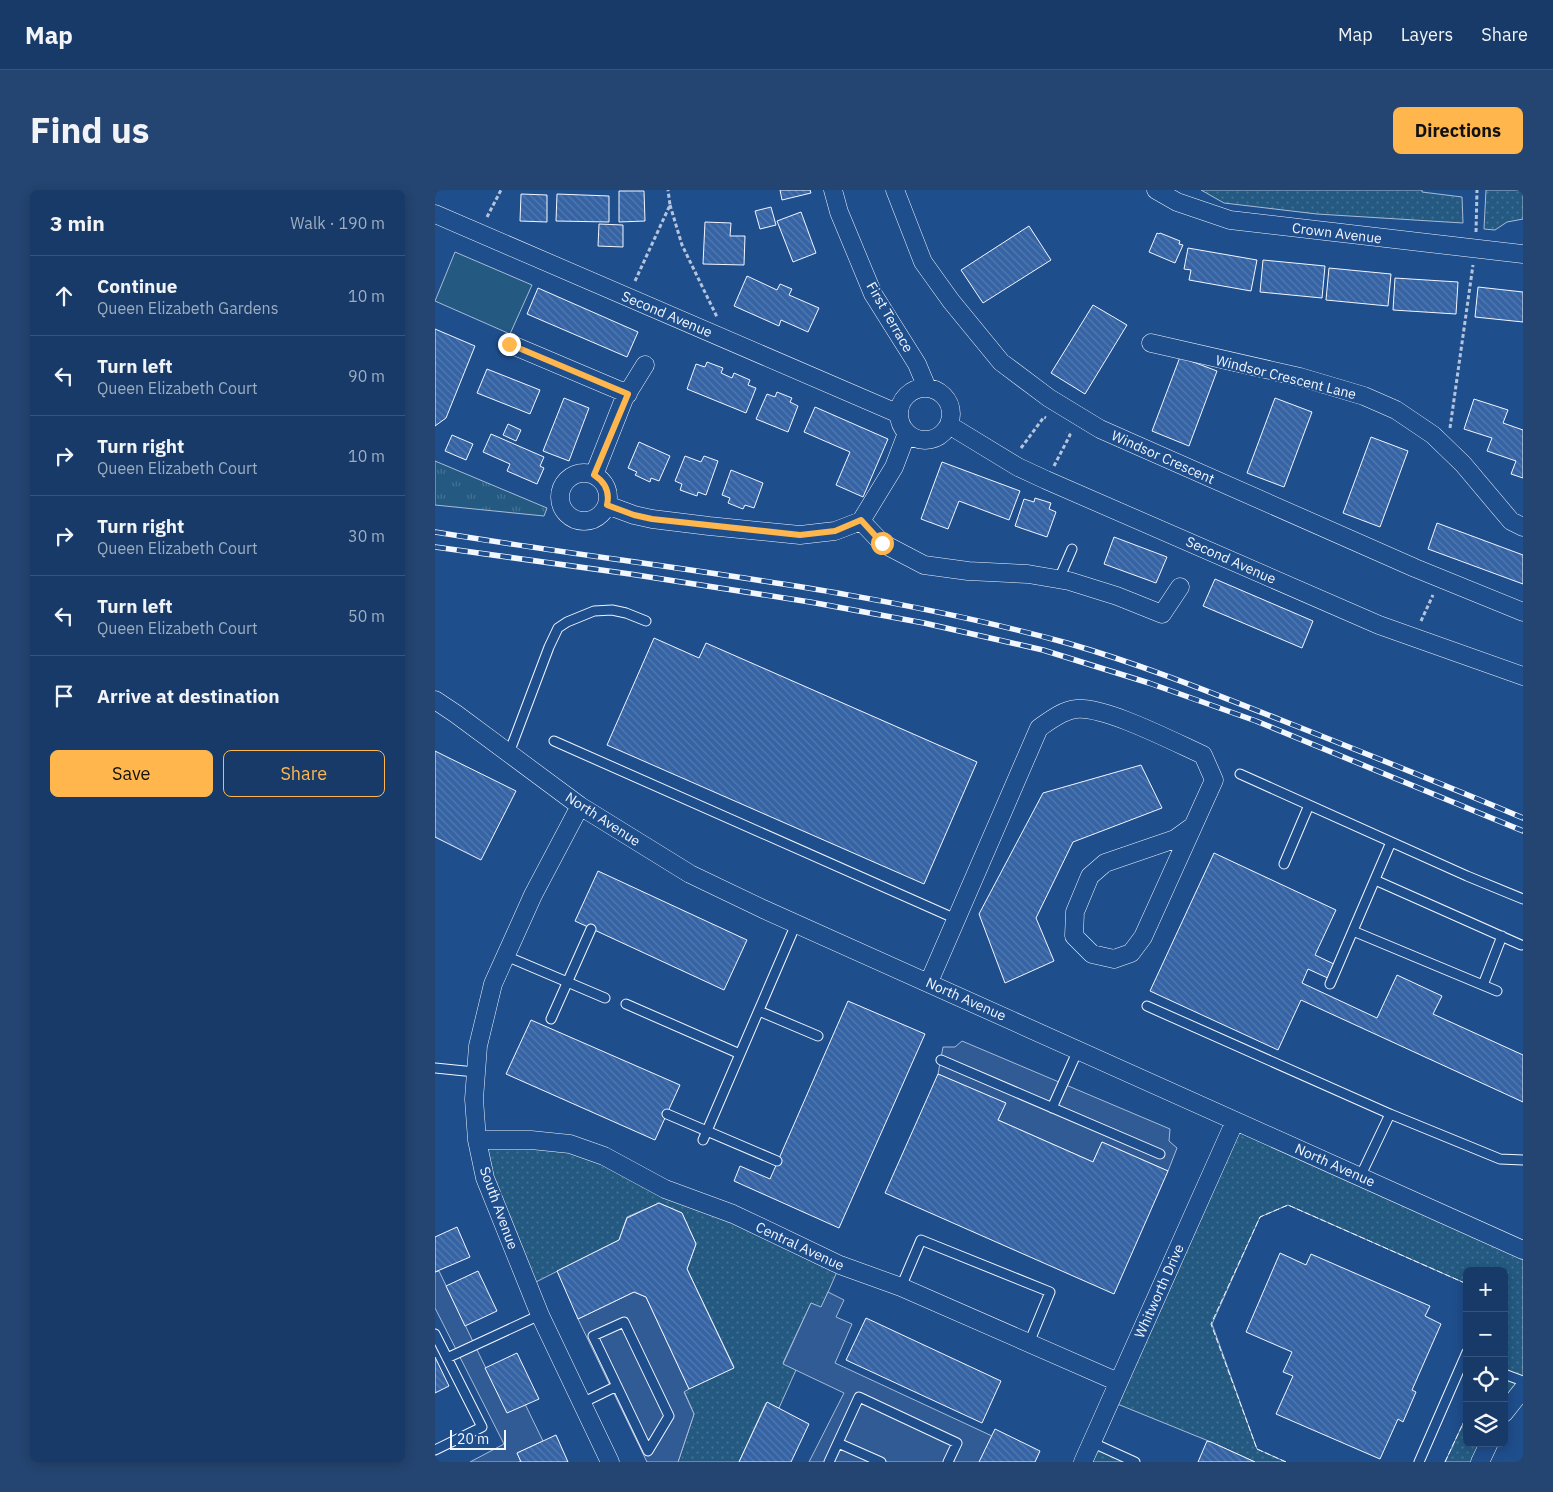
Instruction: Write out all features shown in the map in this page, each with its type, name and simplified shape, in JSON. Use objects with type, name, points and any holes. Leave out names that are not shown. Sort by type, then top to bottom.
[{"type":"street","name":"First Terrace","points":[[833,190],[839,212],[873,294],[917,364],[927,388]]},
{"type":"street","name":"Windsor Crescent","points":[[895,190],[923,262],[951,301],[1001,362],[1049,398],[1100,429],[1440,578],[1523,612]]},
{"type":"street","name":"Crown Avenue","points":[[1156,190],[1177,202],[1230,220],[1523,254]]},
{"type":"street","name":"Second Avenue","points":[[435,214],[899,414]]},
{"type":"street","name":"Windsor Crescent Lane","points":[[1151,343],[1300,378],[1364,396],[1396,410],[1433,435],[1463,464],[1511,521],[1523,527]]},
{"type":"street","points":[[509,344],[628,394]]},
{"type":"street","points":[[594,475],[628,394],[645,365]]},
{"type":"street","points":[[927,388],[938,391],[948,400],[952,412],[949,425],[944,432],[933,439],[920,439],[907,433],[899,414],[902,402],[909,393],[927,388]]},
{"type":"street","name":"Second Avenue","points":[[949,425],[1011,463],[1047,480],[1379,625],[1523,676]]},
{"type":"street","points":[[607,505],[634,515],[652,519],[800,535],[835,531],[861,520],[894,468],[907,433]]},
{"type":"street","points":[[584,473],[594,475],[602,480],[607,490],[607,505],[599,516],[588,521],[573,519],[565,513],[561,504],[560,495],[564,484],[571,477],[584,473]]},
{"type":"street","points":[[861,520],[882,543],[923,565],[968,571],[1028,574],[1069,580],[1162,614],[1180,586]]},
{"type":"street","name":"North Avenue","points":[[435,700],[457,714],[580,806],[690,874],[796,924],[1523,1250]]},
{"type":"street","points":[[929,982],[1039,728],[1055,717],[1075,708],[1097,710],[1116,717],[1203,755],[1214,780],[1143,937],[1131,953],[1114,959],[1092,954],[1074,936],[1075,912],[1091,876],[1105,863],[1175,839],[1193,826]]},
{"type":"street","name":"South Avenue","points":[[580,806],[533,895],[493,984],[478,1046],[474,1099],[477,1140],[485,1178],[540,1315],[609,1462]]},
{"type":"street","name":"Whitworth Drive","points":[[1083,1462],[1235,1121]]},
{"type":"street","name":"Central Avenue","points":[[477,1140],[531,1140],[570,1144],[604,1156],[665,1188],[733,1214],[840,1265],[901,1287],[1118,1382]]},
{"type":"street","points":[[1508,1408],[1523,1389]]},
{"type":"street","points":[[1480,1462],[1487,1447]]},
{"type":"lane","points":[[1059,579],[1072,549]]},
{"type":"lane","points":[[509,753],[549,646],[558,628],[567,622],[595,611],[612,610],[646,621]]},
{"type":"lane","points":[[554,741],[956,919]]},
{"type":"lane","points":[[1239,774],[1467,876],[1523,899]]},
{"type":"lane","points":[[1284,864],[1309,805]]},
{"type":"lane","points":[[1330,984],[1391,842]]},
{"type":"lane","points":[[1375,880],[1521,945]]},
{"type":"lane","points":[[703,1140],[796,924]]},
{"type":"lane","points":[[551,1019],[591,929]]},
{"type":"lane","points":[[1353,931],[1497,991]]},
{"type":"lane","points":[[1483,985],[1502,936]]},
{"type":"lane","points":[[506,956],[605,998]]},
{"type":"lane","points":[[626,1004],[740,1054]]},
{"type":"lane","points":[[1147,1006],[1390,1114],[1500,1159],[1523,1160]]},
{"type":"lane","points":[[759,1011],[818,1036]]},
{"type":"lane","points":[[1052,1108],[1078,1050]]},
{"type":"lane","points":[[941,1060],[1160,1154]]},
{"type":"lane","points":[[435,1068],[475,1072]]},
{"type":"lane","points":[[667,1114],[777,1161]]},
{"type":"lane","points":[[1361,1177],[1390,1114]]},
{"type":"lane","points":[[901,1287],[921,1240],[1050,1292],[1029,1343]]},
{"type":"lane","points":[[447,1358],[540,1315]]},
{"type":"lane","points":[[625,1322],[669,1416],[647,1451],[617,1386],[593,1336],[625,1322]]},
{"type":"lane","points":[[435,1334],[482,1427],[435,1450]]},
{"type":"lane","points":[[1419,1462],[1466,1357]]},
{"type":"lane","points":[[1508,1375],[1523,1381]]},
{"type":"lane","points":[[582,1403],[617,1386]]},
{"type":"lane","points":[[829,1462],[859,1397],[957,1443],[949,1462]]},
{"type":"lane","points":[[1091,1442],[1135,1462]]},
{"type":"lane","points":[[837,1443],[881,1462]]},
{"type":"path","points":[[478,233],[501,190]]},
{"type":"path","points":[[669,190],[670,205],[682,245],[717,316],[720,337]]},
{"type":"path","points":[[1447,449],[1475,249],[1477,190]]},
{"type":"path","points":[[627,297],[670,205]]},
{"type":"path","points":[[1057,424],[1066,408]]},
{"type":"path","points":[[1011,463],[1044,417],[1057,424],[1070,435],[1047,480]]},
{"type":"path","points":[[1414,637],[1440,578]]},
{"type":"green space","points":[[1201,190],[1422,190],[1422,192],[1462,197],[1463,223],[1317,214],[1224,203]]},
{"type":"green space","points":[[1486,190],[1523,190],[1523,219],[1507,222],[1495,230],[1484,229]]},
{"type":"green space","points":[[455,252],[532,285],[510,334],[435,301]]},
{"type":"green space","points":[[435,461],[547,508],[544,516],[435,505]]},
{"type":"green space","points":[[1235,1121],[1523,1250],[1523,1389],[1508,1408],[1508,1267],[1463,1267],[1463,1282],[1288,1205],[1260,1217],[1212,1324],[1257,1449],[1286,1462],[1255,1462],[1110,1401]]},
{"type":"green space","points":[[477,1140],[570,1144],[840,1265],[821,1308],[811,1303],[783,1363],[796,1370],[779,1408],[766,1403],[739,1462],[678,1462],[694,1414],[684,1391],[734,1367],[687,1269],[696,1244],[682,1213],[659,1203],[627,1217],[619,1240],[528,1286]]},
{"type":"green space","points":[[1463,1424],[1463,1447],[1487,1447],[1480,1462],[1445,1462]]},
{"type":"green space","points":[[1091,1442],[1135,1462],[1083,1462]]},
{"type":"shaded area","points":[[962,1041],[1170,1129],[1169,1141],[1177,1148],[1168,1171],[1102,1142],[1093,1162],[998,1120],[1005,1103],[938,1074],[943,1047],[955,1047]]},
{"type":"shaded area","points":[[439,1271],[507,1412],[525,1404],[543,1441],[517,1453],[521,1461],[470,1462],[504,1444],[435,1308],[435,1272]]},
{"type":"shaded area","points":[[634,1292],[646,1297],[689,1389],[684,1392],[694,1414],[678,1462],[647,1462],[578,1319]]},
{"type":"shaded area","points":[[828,1292],[844,1300],[836,1317],[852,1324],[835,1363],[992,1436],[980,1462],[809,1462],[844,1393],[783,1364],[811,1303],[821,1307]]},
{"type":"building","points":[[780,190],[810,190],[811,193],[782,200]]},
{"type":"building","points":[[619,191],[644,191],[645,221],[619,222]]},
{"type":"building","points":[[521,194],[547,195],[547,222],[520,221]]},
{"type":"building","points":[[557,194],[609,196],[609,222],[556,221]]},
{"type":"building","points":[[771,207],[776,225],[760,229],[755,211]]},
{"type":"building","points":[[801,212],[816,253],[793,262],[777,221]]},
{"type":"building","points":[[705,222],[731,223],[730,236],[745,236],[744,265],[703,264]]},
{"type":"building","points":[[599,224],[623,225],[623,247],[598,246]]},
{"type":"building","points":[[1029,226],[1051,260],[983,303],[961,270]]},
{"type":"building","points":[[1157,233],[1180,241],[1179,244],[1183,245],[1175,263],[1149,252]]},
{"type":"building","points":[[1188,248],[1257,260],[1251,291],[1189,280],[1191,270],[1184,269]]},
{"type":"building","points":[[1263,260],[1325,266],[1322,298],[1260,292]]},
{"type":"building","points":[[1329,268],[1391,274],[1388,306],[1326,300]]},
{"type":"building","points":[[747,276],[777,290],[780,284],[792,289],[789,295],[819,308],[808,332],[781,320],[779,326],[734,306]]},
{"type":"building","points":[[1395,278],[1458,282],[1456,314],[1393,310]]},
{"type":"building","points":[[1478,287],[1523,292],[1523,322],[1475,317]]},
{"type":"building","points":[[538,288],[638,332],[627,357],[527,314]]},
{"type":"building","points":[[1093,305],[1127,325],[1085,394],[1051,373]]},
{"type":"building","points":[[435,329],[475,346],[446,418],[435,426]]},
{"type":"building","points":[[1180,357],[1217,371],[1189,446],[1152,431]]},
{"type":"building","points":[[707,362],[723,368],[721,373],[732,378],[734,373],[750,380],[748,385],[756,388],[746,413],[687,389],[696,364],[705,367]]},
{"type":"building","points":[[487,369],[540,390],[530,414],[477,393]]},
{"type":"building","points":[[777,392],[792,398],[790,402],[798,406],[788,432],[756,419],[767,394],[775,397]]},
{"type":"building","points":[[564,398],[589,408],[569,461],[543,451]]},
{"type":"building","points":[[1275,398],[1312,412],[1284,487],[1247,473]]},
{"type":"building","points":[[1474,399],[1508,410],[1503,423],[1523,430],[1523,478],[1511,474],[1516,461],[1487,451],[1492,438],[1464,429]]},
{"type":"building","points":[[815,407],[888,439],[863,497],[836,485],[850,452],[804,432]]},
{"type":"building","points":[[508,424],[521,430],[516,441],[503,435]]},
{"type":"building","points":[[491,434],[544,457],[540,466],[544,468],[537,484],[507,471],[510,464],[483,452]]},
{"type":"building","points":[[452,435],[473,444],[466,460],[445,451]]},
{"type":"building","points":[[1371,437],[1408,451],[1380,527],[1343,513]]},
{"type":"building","points":[[639,442],[670,456],[659,481],[651,478],[650,482],[635,475],[637,472],[628,468]]},
{"type":"building","points":[[685,456],[701,462],[704,456],[718,461],[706,495],[698,492],[697,496],[680,490],[682,484],[675,481]]},
{"type":"building","points":[[942,462],[1020,491],[1009,520],[959,501],[948,529],[921,519]]},
{"type":"building","points":[[731,470],[763,483],[754,508],[745,505],[743,509],[728,503],[730,498],[722,495]]},
{"type":"building","points":[[1035,498],[1051,503],[1049,509],[1056,512],[1047,537],[1015,526],[1024,499],[1034,502]]},
{"type":"building","points":[[1437,523],[1523,555],[1523,584],[1428,549]]},
{"type":"building","points":[[1114,537],[1167,557],[1156,583],[1104,564]]},
{"type":"building","points":[[1215,579],[1313,621],[1302,648],[1203,606]]},
{"type":"building","points":[[654,638],[699,658],[706,643],[977,762],[924,884],[607,745]]},
{"type":"building","points":[[435,751],[516,791],[481,860],[435,837]]},
{"type":"building","points":[[1141,765],[1162,808],[1073,842],[1036,918],[1054,961],[1005,983],[979,914],[1043,793]]},
{"type":"building","points":[[1214,853],[1336,910],[1315,955],[1338,966],[1332,980],[1308,969],[1302,983],[1377,1018],[1397,975],[1442,996],[1433,1014],[1523,1055],[1523,1102],[1301,1000],[1278,1050],[1150,991]]},
{"type":"building","points":[[598,871],[747,940],[724,990],[575,921]]},
{"type":"building","points":[[848,1001],[925,1034],[839,1228],[734,1181],[740,1166],[770,1179]]},
{"type":"building","points":[[531,1020],[680,1085],[655,1140],[506,1074]]},
{"type":"building","points":[[938,1074],[1006,1103],[998,1120],[1093,1162],[1102,1142],[1168,1171],[1114,1294],[885,1193]]},
{"type":"building","points":[[659,1203],[682,1213],[696,1244],[687,1269],[734,1368],[689,1389],[646,1297],[634,1292],[578,1319],[557,1271],[619,1240],[627,1218]]},
{"type":"building","points":[[457,1227],[470,1257],[435,1272],[435,1237]]},
{"type":"building","points":[[1280,1253],[1306,1265],[1311,1254],[1430,1306],[1425,1316],[1441,1324],[1412,1390],[1416,1392],[1403,1422],[1398,1419],[1380,1459],[1276,1414],[1293,1376],[1283,1372],[1292,1352],[1246,1332]]},
{"type":"building","points":[[478,1271],[497,1311],[465,1326],[446,1286]]},
{"type":"building","points":[[866,1318],[1001,1381],[982,1423],[846,1360]]},
{"type":"building","points":[[517,1353],[539,1399],[507,1413],[485,1368]]},
{"type":"building","points":[[435,1357],[449,1386],[435,1393]]},
{"type":"building","points":[[767,1402],[809,1424],[791,1462],[739,1462]]},
{"type":"building","points":[[995,1429],[1040,1451],[1035,1462],[979,1462]]},
{"type":"building","points":[[556,1435],[568,1462],[521,1462],[517,1453]]},
{"type":"building","points":[[1207,1441],[1211,1442],[1255,1462],[1198,1462]]},
{"type":"railway","points":[[435,532],[832,592],[989,623],[1067,643],[1148,669],[1201,689],[1523,818]]},
{"type":"railway","points":[[435,547],[630,574],[810,602],[924,623],[1043,650],[1149,683],[1256,721],[1523,831]]},
{"type":"fence","points":[[1286,1462],[1257,1449],[1211,1324],[1260,1217],[1288,1205],[1463,1282]]},
{"type":"fence","points":[[1445,1462],[1463,1424]]},
{"type":"route","points":[[509,344],[628,394],[594,475],[602,480],[607,490],[607,505],[634,515],[652,519],[800,535],[835,531],[861,520],[882,543]]}]
